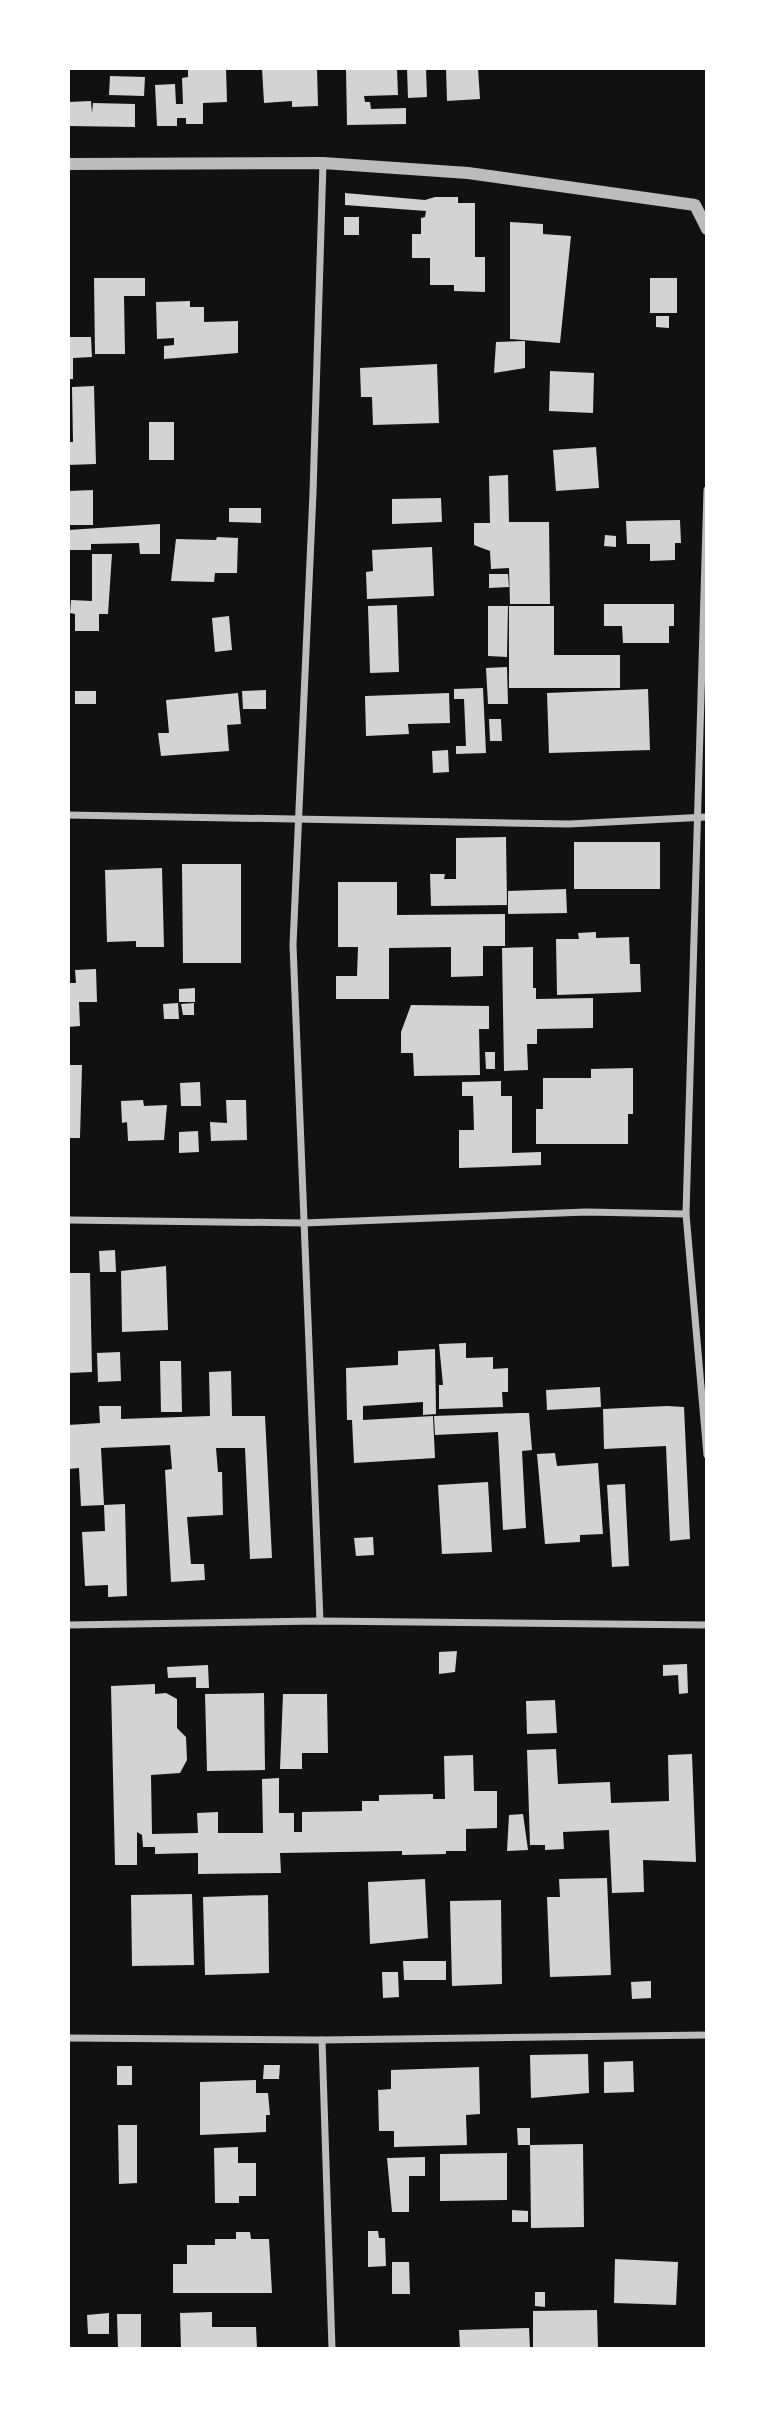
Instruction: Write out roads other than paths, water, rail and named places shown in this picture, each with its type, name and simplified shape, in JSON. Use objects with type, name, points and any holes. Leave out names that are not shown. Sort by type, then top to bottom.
[{"type":"street","points":[[68,164],[323,163],[468,173],[695,205],[707,229]]},
{"type":"street","points":[[320,1621],[293,945],[323,163]]},
{"type":"street","points":[[707,490],[686,1214],[707,1455]]},
{"type":"street","points":[[68,815],[569,824],[707,817]]},
{"type":"street","points":[[68,1220],[304,1223],[586,1212],[686,1214]]},
{"type":"street","points":[[68,1625],[320,1621],[707,1625]]},
{"type":"street","points":[[68,2038],[322,2040],[707,2035]]},
{"type":"street","points":[[322,2040],[332,2349]]}]
